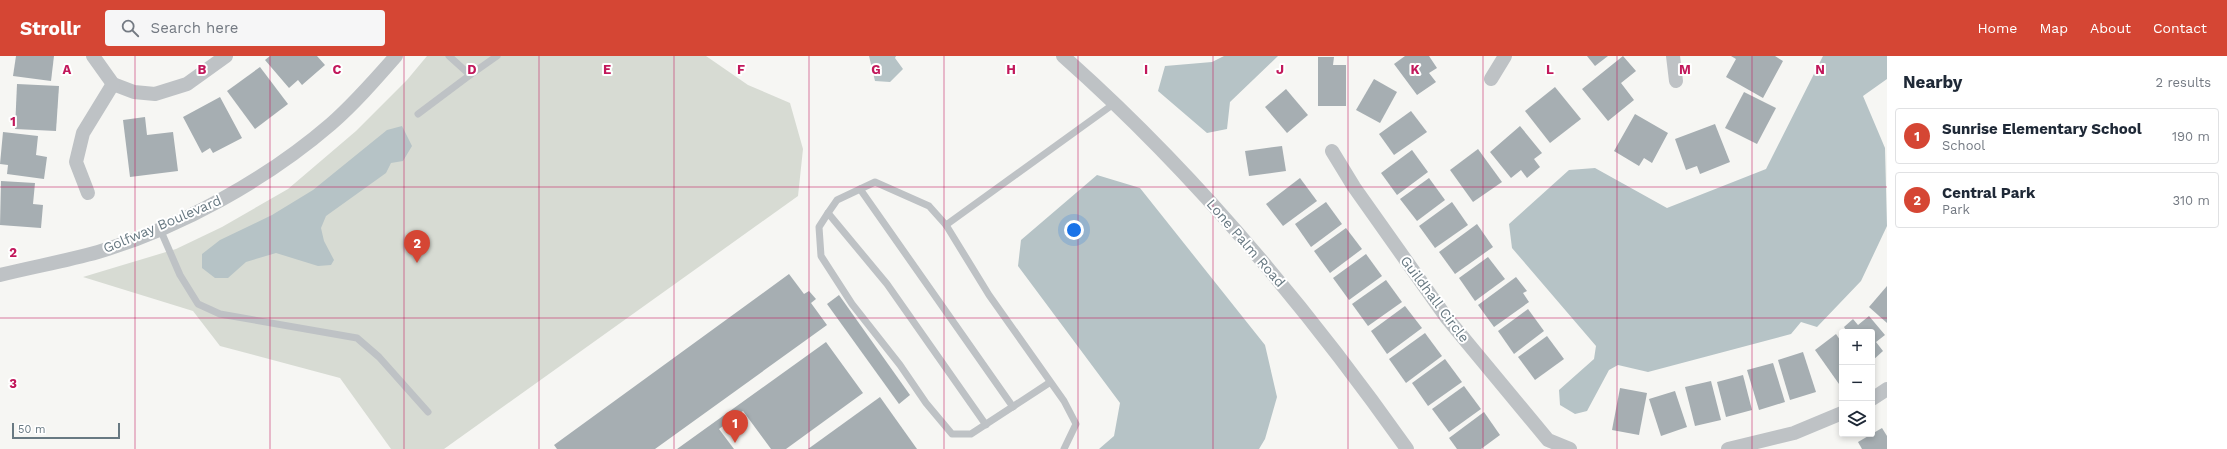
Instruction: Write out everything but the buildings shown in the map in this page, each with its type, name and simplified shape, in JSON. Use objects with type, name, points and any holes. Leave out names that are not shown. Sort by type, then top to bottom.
[{"type":"street","points":[[93,56],[113,84],[134,92],[156,94],[187,84],[226,56]]},
{"type":"street","name":"Golfway Boulevard","points":[[0,275],[98,252],[160,228],[220,201],[271,168],[331,124],[376,80],[396,56]]},
{"type":"street","name":"Lone Palm Road","points":[[1063,56],[1115,102],[1226,218],[1287,289],[1360,382],[1407,449]]},
{"type":"street","points":[[1491,79],[1505,56]]},
{"type":"street","points":[[1673,56],[1676,81]]},
{"type":"street","points":[[88,193],[76,162],[83,133],[113,84]]},
{"type":"street","name":"Guildhall Circle","points":[[1332,151],[1354,186],[1446,317],[1544,444],[1570,449]]},
{"type":"street","points":[[1875,397],[1887,389]]},
{"type":"street","points":[[1728,449],[1794,433],[1839,414]]},
{"type":"lane","points":[[449,56],[470,75]]},
{"type":"lane","points":[[418,114],[497,56]]},
{"type":"lane","points":[[946,225],[1115,102]]},
{"type":"lane","points":[[1049,383],[971,434],[952,434],[926,403],[900,365],[852,304],[821,256],[819,227],[838,200],[875,182],[929,206],[946,225],[989,295],[1049,383],[1064,401],[1076,424],[1064,449]]},
{"type":"lane","points":[[860,189],[1013,407]]},
{"type":"lane","points":[[828,213],[887,284],[986,425]]},
{"type":"lane","points":[[160,228],[180,275],[198,304],[220,314],[357,338],[379,357],[428,412]]},
{"type":"shaded area","points":[[427,56],[706,56],[748,85],[790,103],[803,149],[798,196],[444,449],[391,449],[340,378],[220,346],[193,311],[83,277],[176,249],[222,227],[288,189],[356,131],[407,80]]},
{"type":"shaded area","points":[[869,56],[896,56],[895,58],[903,69],[890,82],[875,81]]},
{"type":"shaded area","points":[[1224,56],[1278,56],[1230,102],[1227,129],[1207,133],[1158,91],[1165,66],[1212,62]]},
{"type":"shaded area","points":[[1823,56],[1887,56],[1887,79],[1863,96],[1885,148],[1887,226],[1861,281],[1817,327],[1801,322],[1791,334],[1648,372],[1618,365],[1609,370],[1587,411],[1575,414],[1560,405],[1559,390],[1594,359],[1596,346],[1512,248],[1509,224],[1569,170],[1595,168],[1667,208],[1766,169]]},
{"type":"shaded area","points":[[402,126],[412,146],[403,161],[391,163],[386,173],[326,216],[321,228],[324,241],[334,260],[331,265],[318,266],[276,253],[246,262],[228,278],[215,278],[202,268],[202,254],[220,240],[272,215],[313,190],[387,130]]},
{"type":"shaded area","points":[[1097,175],[1140,188],[1265,345],[1277,397],[1265,439],[1259,449],[1099,449],[1114,436],[1120,403],[1018,266],[1021,240]]},
{"type":"place","name":"Central Park","points":[[417,263]]},
{"type":"place","name":"Sunrise Elementary School","points":[[735,443]]}]
